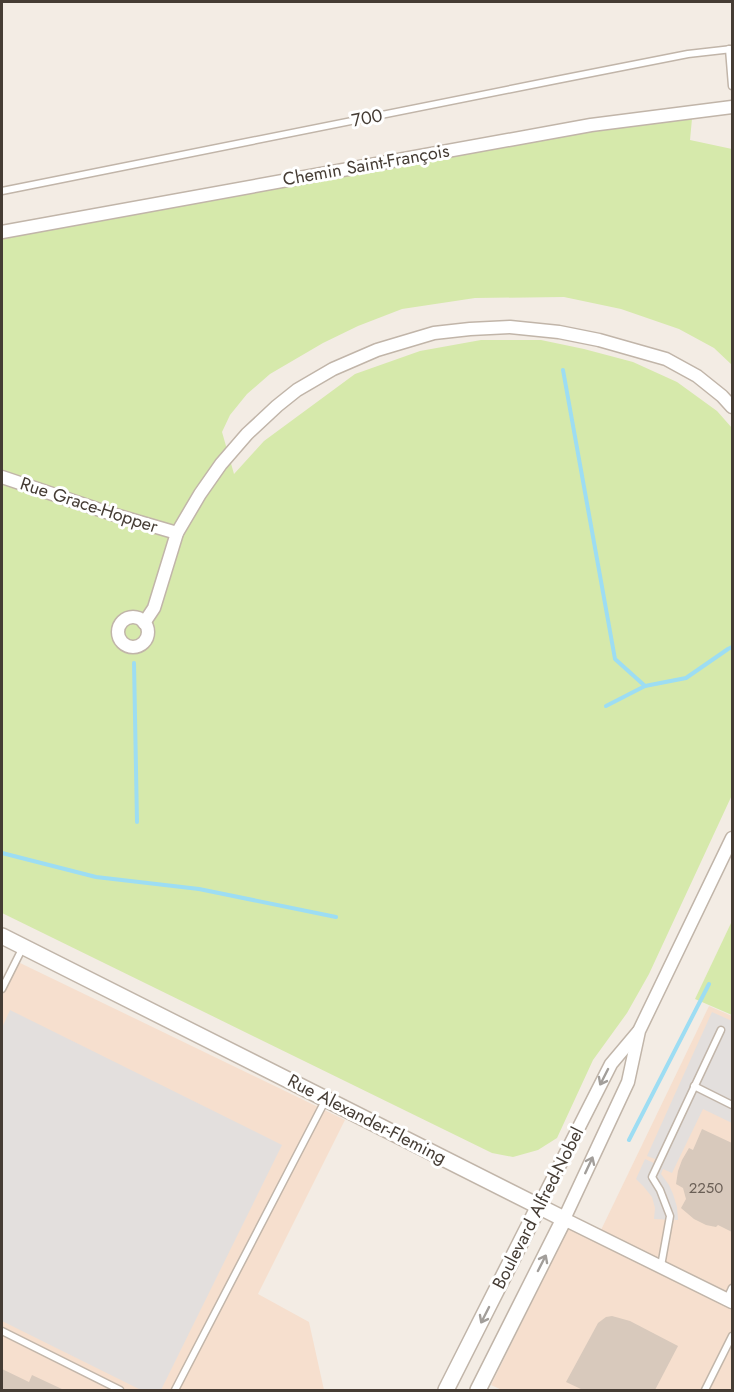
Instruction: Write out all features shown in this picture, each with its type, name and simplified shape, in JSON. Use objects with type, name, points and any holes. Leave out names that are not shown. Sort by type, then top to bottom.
[{"type":"street","name":"Chemin Saint-François","points":[[2,232],[591,125],[732,107]]},
{"type":"street","points":[[144,622],[154,608],[177,533],[221,464],[247,434],[297,390],[333,369],[377,350],[434,333],[470,329],[510,327],[559,332],[599,340],[666,359],[697,376],[732,407]]},
{"type":"street","name":"Rue Grace-Hopper","points":[[2,477],[177,533]]},
{"type":"street","name":"Boulevard Alfred-Nobel","points":[[478,1390],[564,1218],[628,1082],[639,1031],[732,838]]},
{"type":"street","name":"Rue Alexander-Fleming","points":[[2,936],[539,1206],[661,1266],[731,1296]]},
{"type":"street","name":"Boulevard Alfred-Nobel","points":[[446,1390],[611,1064],[639,1031]]},
{"type":"lane","points":[[731,49],[732,86]]},
{"type":"lane","name":"700","points":[[2,191],[688,54],[731,49]]},
{"type":"lane","points":[[2,989],[23,947]]},
{"type":"lane","points":[[661,1266],[670,1216],[660,1190],[652,1177],[721,1030]]},
{"type":"lane","points":[[694,1086],[732,1105]]},
{"type":"lane","points":[[175,1390],[327,1099]]},
{"type":"lane","points":[[2,1331],[120,1390]]},
{"type":"lane","points":[[705,1390],[732,1336]]},
{"type":"shaded area","points":[[16,961],[345,1120],[258,1294],[309,1322],[324,1390],[2,1390],[2,983]]},
{"type":"shaded area","points":[[709,1006],[732,1016],[732,1294],[601,1230]]},
{"type":"shaded area","points":[[10,1010],[282,1145],[161,1390],[141,1390],[2,1321],[2,1028]]},
{"type":"shaded area","points":[[712,1012],[732,1021],[732,1123],[703,1109],[672,1173],[663,1169],[661,1174],[673,1194],[678,1220],[654,1219],[655,1208],[652,1197],[636,1179],[645,1159],[654,1163],[655,1159],[647,1156]]},
{"type":"shaded area","points":[[569,1227],[732,1309],[732,1390],[502,1390],[491,1385]]},
{"type":"green space","points":[[693,108],[690,140],[732,149],[732,365],[714,348],[679,329],[621,309],[564,297],[475,298],[402,309],[323,343],[270,374],[247,394],[230,415],[222,432],[234,474],[264,441],[355,374],[420,351],[481,340],[541,340],[633,362],[677,382],[717,411],[732,428],[732,795],[649,974],[627,1013],[593,1060],[557,1138],[538,1150],[513,1157],[492,1153],[2,913],[2,239]]},
{"type":"green space","points":[[732,921],[732,1015],[695,999]]},
{"type":"building","points":[[702,1129],[732,1143],[732,1232],[718,1225],[716,1227],[706,1225],[681,1208],[686,1199],[683,1188],[676,1184],[678,1171],[689,1148],[693,1150]]},
{"type":"building","points":[[612,1316],[630,1321],[678,1346],[655,1390],[583,1390],[566,1382],[598,1323]]},
{"type":"building","points":[[2,1369],[29,1382],[32,1375],[64,1390],[2,1390]]},
{"type":"waterway","points":[[563,370],[615,659],[645,686]]},
{"type":"waterway","points":[[606,706],[645,686],[686,678],[732,647]]},
{"type":"waterway","points":[[134,663],[137,822]]},
{"type":"waterway","points":[[2,853],[96,877],[199,889],[336,917]]},
{"type":"waterway","points":[[629,1140],[709,984]]}]
